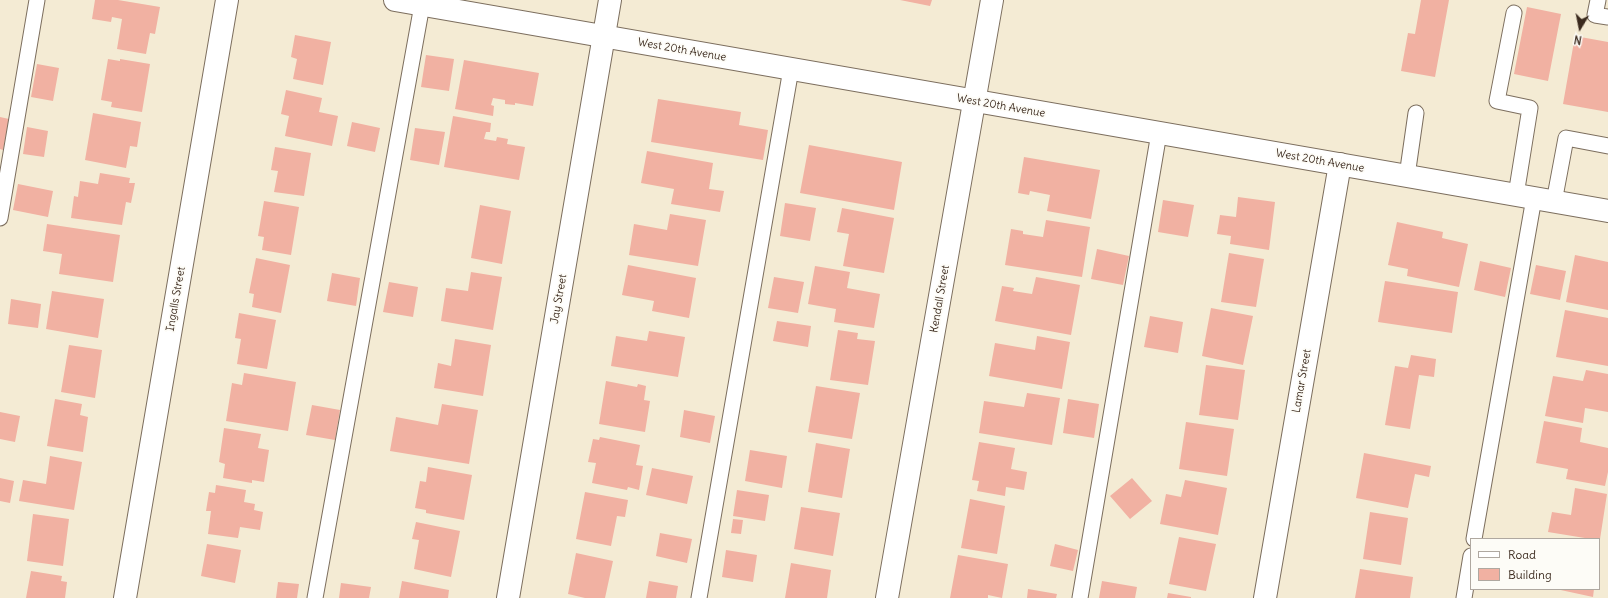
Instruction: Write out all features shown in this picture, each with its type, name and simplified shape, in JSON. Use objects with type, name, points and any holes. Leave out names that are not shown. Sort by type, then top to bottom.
[{"type":"street","name":"Ingalls Street","points":[[125,598],[227,0]]},
{"type":"street","name":"West 20th Avenue","points":[[395,0],[1608,211]]},
{"type":"street","name":"Jay Street","points":[[508,598],[610,0]]},
{"type":"street","name":"Kendall Street","points":[[887,598],[992,0]]},
{"type":"street","name":"Lamar Street","points":[[1265,598],[1340,164]]},
{"type":"lane","points":[[0,218],[37,0]]},
{"type":"lane","points":[[1598,0],[1595,15],[1608,17]]},
{"type":"lane","points":[[315,598],[422,5]]},
{"type":"lane","points":[[1474,538],[1535,198],[1530,108],[1497,101],[1514,13]]},
{"type":"lane","points":[[699,598],[791,69]]},
{"type":"lane","points":[[1407,176],[1416,113]]},
{"type":"lane","points":[[1080,598],[1159,133]]},
{"type":"lane","points":[[1535,198],[1566,138],[1608,146]]},
{"type":"lane","points":[[1464,598],[1470,562]]},
{"type":"building","points":[[95,0],[118,0],[160,7],[155,34],[150,33],[146,54],[117,49],[122,19],[112,17],[111,22],[92,19]]},
{"type":"building","points":[[900,0],[932,0],[930,6]]},
{"type":"building","points":[[1421,0],[1449,0],[1435,77],[1401,71],[1408,33],[1415,34]]},
{"type":"building","points":[[1527,7],[1561,14],[1548,81],[1514,74]]},
{"type":"building","points":[[295,35],[331,42],[323,85],[293,79],[297,59],[291,57]]},
{"type":"building","points":[[1575,36],[1608,42],[1608,112],[1563,104]]},
{"type":"building","points":[[426,55],[454,59],[449,91],[421,87]]},
{"type":"building","points":[[108,59],[120,61],[120,59],[150,64],[142,112],[111,107],[112,102],[101,100]]},
{"type":"building","points":[[464,60],[539,73],[533,106],[515,103],[515,105],[505,104],[505,100],[493,98],[491,105],[494,106],[493,116],[455,109]]},
{"type":"building","points":[[37,64],[59,68],[53,101],[31,97]]},
{"type":"building","points":[[286,90],[322,98],[319,112],[338,116],[332,146],[285,136],[289,116],[281,114]]},
{"type":"building","points":[[658,99],[741,112],[739,125],[768,130],[763,160],[651,142]]},
{"type":"building","points":[[93,113],[141,122],[137,147],[130,146],[126,168],[85,160]]},
{"type":"building","points":[[453,116],[491,123],[490,132],[486,132],[484,139],[496,141],[497,137],[508,139],[507,144],[525,147],[519,180],[444,167]]},
{"type":"building","points":[[0,117],[9,119],[3,150],[0,149]]},
{"type":"building","points":[[352,122],[380,128],[375,152],[347,146]]},
{"type":"building","points":[[27,127],[48,131],[44,157],[23,154]]},
{"type":"building","points":[[415,128],[445,132],[439,165],[410,160]]},
{"type":"building","points":[[809,145],[902,162],[894,210],[800,193]]},
{"type":"building","points":[[275,147],[311,153],[304,196],[274,192],[278,171],[271,170]]},
{"type":"building","points":[[647,151],[713,163],[709,189],[724,191],[720,212],[671,204],[674,189],[641,183]]},
{"type":"building","points":[[1024,157],[1100,170],[1091,219],[1047,211],[1050,195],[1030,191],[1029,195],[1018,193]]},
{"type":"building","points":[[100,173],[130,178],[129,183],[135,183],[131,203],[126,202],[122,225],[71,218],[74,196],[78,197],[80,181],[98,184]]},
{"type":"building","points":[[18,184],[53,191],[48,217],[13,210]]},
{"type":"building","points":[[1238,197],[1275,202],[1269,250],[1230,244],[1231,236],[1217,234],[1220,215],[1236,217]]},
{"type":"building","points":[[1163,200],[1194,205],[1188,237],[1158,232]]},
{"type":"building","points":[[264,201],[299,207],[291,255],[262,250],[264,237],[258,236]]},
{"type":"building","points":[[785,203],[816,208],[810,241],[780,236]]},
{"type":"building","points":[[480,205],[511,211],[502,264],[471,258]]},
{"type":"building","points":[[842,208],[894,218],[884,273],[843,266],[849,234],[837,232]]},
{"type":"building","points":[[670,214],[706,220],[698,266],[629,255],[634,224],[667,230]]},
{"type":"building","points":[[1046,220],[1090,227],[1082,277],[1005,265],[1011,229],[1023,231],[1023,234],[1043,237]]},
{"type":"building","points":[[1397,222],[1443,232],[1442,238],[1468,244],[1459,287],[1407,276],[1408,269],[1388,265]]},
{"type":"building","points":[[47,224],[120,235],[113,282],[59,274],[62,254],[43,251]]},
{"type":"building","points":[[1097,249],[1129,256],[1123,285],[1091,279]]},
{"type":"building","points":[[1229,253],[1264,259],[1256,307],[1221,302]]},
{"type":"building","points":[[1575,255],[1608,262],[1608,310],[1566,302]]},
{"type":"building","points":[[256,258],[290,265],[281,313],[252,307],[254,294],[249,293]]},
{"type":"building","points":[[1480,261],[1511,268],[1505,297],[1474,290]]},
{"type":"building","points":[[628,265],[696,278],[689,318],[652,311],[654,301],[622,295]]},
{"type":"building","points":[[1536,265],[1566,271],[1560,300],[1530,294]]},
{"type":"building","points":[[815,266],[850,272],[847,288],[880,294],[874,328],[834,322],[836,309],[808,304]]},
{"type":"building","points":[[471,272],[502,277],[493,330],[441,321],[446,288],[468,291]]},
{"type":"building","points":[[332,273],[360,278],[356,306],[327,301]]},
{"type":"building","points":[[774,277],[804,282],[798,313],[768,308]]},
{"type":"building","points":[[1036,277],[1080,285],[1071,335],[995,321],[1002,286],[1014,288],[1013,291],[1032,294]]},
{"type":"building","points":[[1385,281],[1458,292],[1452,333],[1378,322]]},
{"type":"building","points":[[389,282],[418,287],[413,317],[383,312]]},
{"type":"building","points":[[52,291],[104,299],[98,338],[46,329]]},
{"type":"building","points":[[11,299],[41,304],[38,328],[8,324]]},
{"type":"building","points":[[1211,308],[1253,316],[1243,365],[1202,356]]},
{"type":"building","points":[[1565,310],[1608,318],[1608,366],[1556,357]]},
{"type":"building","points":[[239,313],[276,320],[267,369],[237,364],[241,339],[235,338]]},
{"type":"building","points":[[1150,316],[1183,322],[1178,353],[1144,347]]},
{"type":"building","points":[[777,321],[811,326],[808,347],[773,341]]},
{"type":"building","points":[[838,330],[858,333],[857,339],[875,341],[868,385],[830,380]]},
{"type":"building","points":[[649,331],[685,337],[678,377],[611,366],[616,336],[647,341]]},
{"type":"building","points":[[1037,336],[1070,342],[1062,389],[989,376],[995,343],[1035,350]]},
{"type":"building","points":[[455,339],[491,345],[483,396],[434,388],[438,363],[451,366]]},
{"type":"building","points":[[69,345],[102,350],[95,398],[61,392]]},
{"type":"building","points":[[1411,355],[1436,359],[1434,377],[1419,375],[1410,429],[1385,425],[1395,366],[1408,368]]},
{"type":"building","points":[[1206,365],[1245,370],[1238,420],[1199,415]]},
{"type":"building","points":[[1586,370],[1608,374],[1608,412],[1585,408],[1583,423],[1545,416],[1553,376],[1583,381]]},
{"type":"building","points":[[244,373],[296,382],[288,431],[226,421],[232,383],[242,385]]},
{"type":"building","points":[[606,381],[637,387],[638,384],[646,386],[644,400],[650,401],[645,432],[599,424]]},
{"type":"building","points":[[816,386],[860,393],[852,439],[808,432]]},
{"type":"building","points":[[1027,393],[1060,398],[1052,445],[979,433],[984,401],[1024,407]]},
{"type":"building","points":[[55,399],[82,404],[80,415],[88,417],[83,452],[47,446]]},
{"type":"building","points":[[1068,399],[1099,404],[1094,438],[1063,433]]},
{"type":"building","points":[[442,404],[478,410],[469,464],[390,451],[396,417],[438,425]]},
{"type":"building","points":[[312,405],[340,410],[335,440],[306,435]]},
{"type":"building","points":[[684,410],[715,416],[710,443],[680,437]]},
{"type":"building","points":[[0,412],[20,416],[15,442],[0,439]]},
{"type":"building","points":[[1544,421],[1582,428],[1580,442],[1608,448],[1608,472],[1605,486],[1566,479],[1568,469],[1536,463]]},
{"type":"building","points":[[1186,422],[1234,429],[1227,476],[1179,469]]},
{"type":"building","points":[[224,428],[261,434],[258,448],[269,450],[264,482],[252,480],[252,483],[223,478],[225,464],[219,462]]},
{"type":"building","points":[[600,437],[640,445],[636,465],[643,466],[639,490],[628,487],[627,490],[592,483],[596,463],[588,462],[593,439],[599,440]]},
{"type":"building","points":[[979,442],[1015,448],[1011,469],[1027,472],[1024,490],[1006,487],[1005,496],[977,491],[979,481],[972,480]]},
{"type":"building","points":[[816,443],[850,449],[842,498],[808,492]]},
{"type":"building","points":[[750,450],[787,456],[782,488],[745,481]]},
{"type":"building","points":[[1364,453],[1431,466],[1429,477],[1415,474],[1408,508],[1356,498]]},
{"type":"building","points":[[50,456],[82,462],[74,510],[19,501],[23,480],[46,484]]},
{"type":"building","points":[[428,467],[472,475],[464,520],[426,513],[426,510],[415,508],[420,481],[426,482]]},
{"type":"building","points":[[652,468],[693,476],[687,504],[646,495]]},
{"type":"building","points":[[0,478],[14,481],[10,503],[0,501]]},
{"type":"building","points":[[1132,478],[1152,501],[1130,519],[1110,496]]},
{"type":"building","points":[[1185,480],[1227,488],[1218,535],[1160,524],[1166,494],[1181,497]]},
{"type":"building","points":[[216,485],[246,490],[244,502],[255,504],[254,510],[263,512],[260,530],[240,527],[238,538],[208,534],[211,511],[206,511],[209,492],[215,493]]},
{"type":"building","points":[[1575,488],[1607,494],[1600,539],[1548,532],[1552,512],[1571,515]]},
{"type":"building","points":[[737,490],[769,495],[765,521],[733,516]]},
{"type":"building","points":[[585,492],[628,500],[625,517],[617,516],[611,546],[576,539]]},
{"type":"building","points":[[970,499],[1005,506],[997,554],[961,548]]},
{"type":"building","points":[[801,507],[840,513],[833,556],[794,549]]},
{"type":"building","points":[[1370,512],[1408,518],[1401,565],[1363,559]]},
{"type":"building","points":[[33,514],[69,519],[63,566],[27,561]]},
{"type":"building","points":[[733,519],[743,520],[741,534],[731,533]]},
{"type":"building","points":[[416,522],[460,531],[451,577],[414,569],[419,540],[412,539]]},
{"type":"building","points":[[660,533],[692,539],[687,563],[656,556]]},
{"type":"building","points":[[1179,537],[1216,544],[1206,591],[1169,584]]},
{"type":"building","points":[[207,544],[241,550],[235,583],[201,576]]},
{"type":"building","points":[[1055,544],[1078,550],[1073,571],[1050,566]]},
{"type":"building","points":[[726,550],[757,555],[753,582],[722,577]]},
{"type":"building","points":[[576,553],[613,561],[605,598],[585,598],[568,594]]},
{"type":"building","points":[[958,555],[1008,564],[1002,598],[988,595],[988,598],[950,598]]},
{"type":"building","points":[[791,563],[831,570],[827,598],[785,598]]},
{"type":"building","points":[[1360,569],[1413,577],[1410,598],[1355,598]]},
{"type":"building","points":[[31,571],[62,576],[61,581],[67,582],[65,598],[26,598]]},
{"type":"building","points":[[402,581],[449,590],[448,598],[399,598]]},
{"type":"building","points":[[649,581],[678,586],[676,598],[646,598]]},
{"type":"building","points":[[1102,581],[1137,587],[1135,598],[1099,598]]},
{"type":"building","points":[[278,582],[299,584],[297,598],[276,598]]},
{"type":"building","points":[[341,583],[371,587],[369,598],[339,598]]},
{"type":"building","points":[[1028,589],[1057,594],[1056,598],[1027,598]]},
{"type":"building","points":[[1561,590],[1594,590],[1593,597]]},
{"type":"building","points":[[1168,593],[1191,597],[1191,598],[1167,598]]}]
